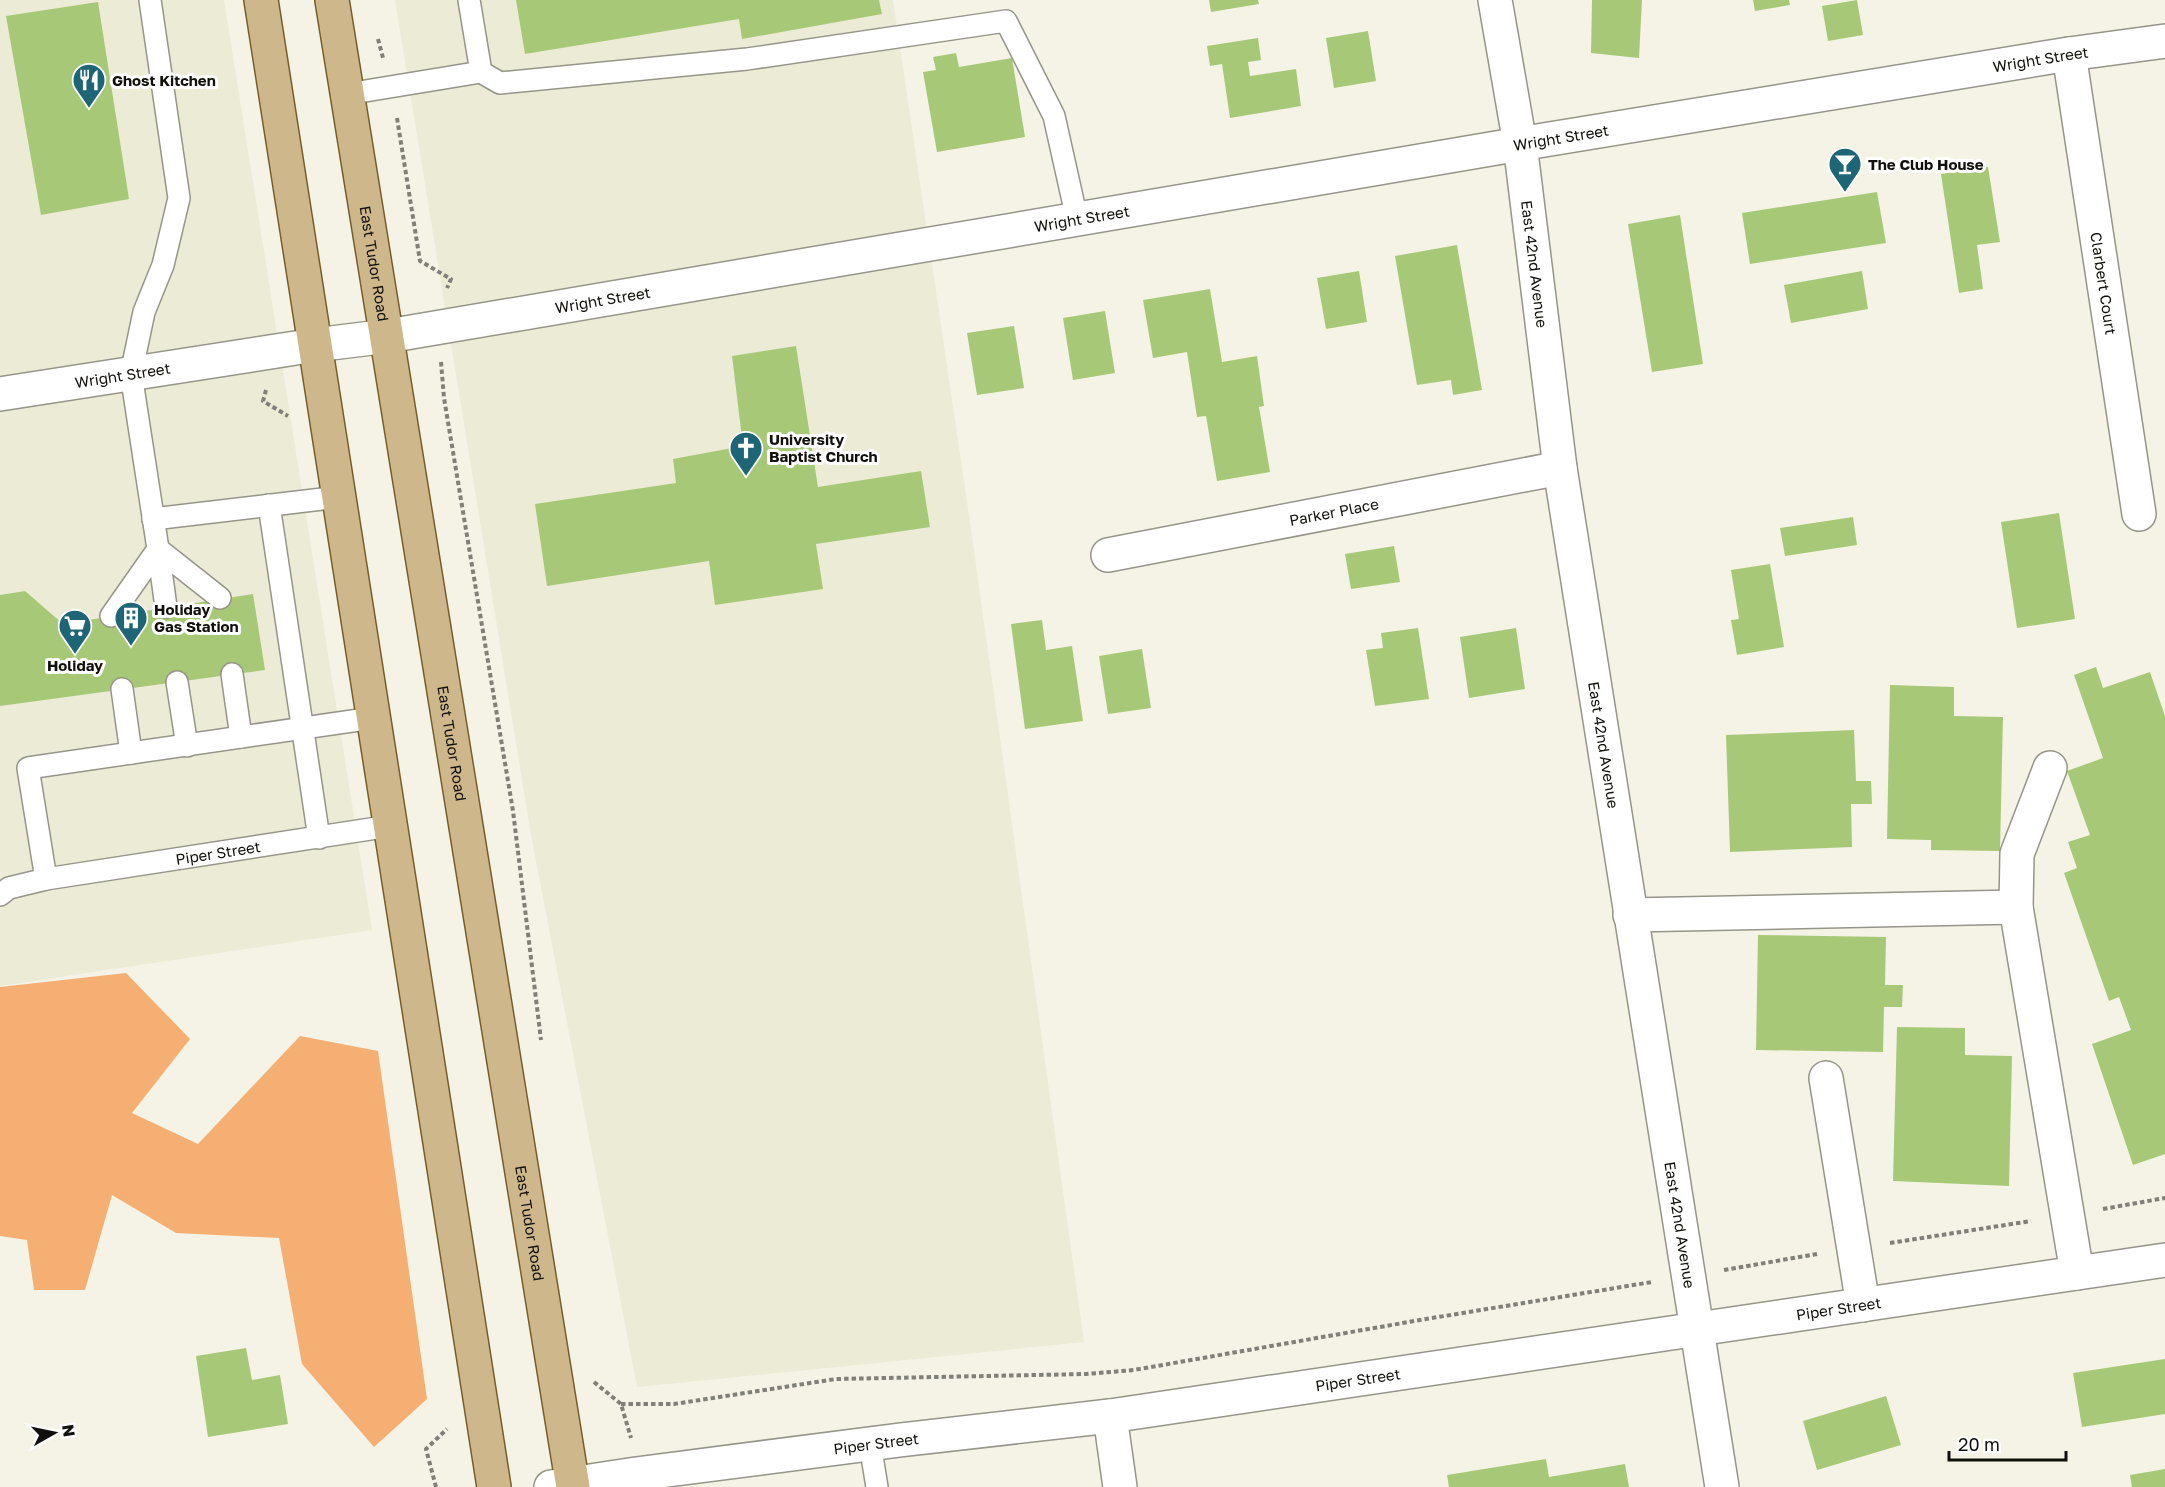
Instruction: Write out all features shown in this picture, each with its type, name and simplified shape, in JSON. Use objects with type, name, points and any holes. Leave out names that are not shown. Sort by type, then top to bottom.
[{"type":"main road","points":[[261,0],[494,1487]]},
{"type":"main road","name":"East Tudor Road","points":[[332,0],[388,336],[566,1486]]},
{"type":"street","name":"East 42nd Avenue","points":[[1495,0],[1520,144],[1560,468],[1722,1487]]},
{"type":"street","name":"Wright Street","points":[[0,394],[315,345],[388,336],[1520,144],[2069,54],[2165,41]]},
{"type":"street","name":"Clarbert Court","points":[[2069,54],[2139,514]]},
{"type":"street","name":"Parker Place","points":[[1108,555],[1560,468]]},
{"type":"street","points":[[2050,768],[2017,854],[2016,907],[2077,1273]]},
{"type":"street","points":[[1630,915],[2016,907]]},
{"type":"street","points":[[1826,1078],[1852,1249],[1863,1305]]},
{"type":"street","name":"Piper Street","points":[[566,1486],[870,1443],[1110,1416],[2165,1260]]},
{"type":"street","points":[[1110,1416],[1120,1487]]},
{"type":"lane","points":[[150,0],[179,198],[163,265],[144,312],[131,374],[166,607]]},
{"type":"lane","points":[[469,0],[481,72]]},
{"type":"lane","points":[[347,94],[481,72],[500,83],[747,59],[1006,21],[1054,116],[1077,219]]},
{"type":"lane","points":[[153,519],[339,497]]},
{"type":"lane","points":[[269,505],[319,838]]},
{"type":"lane","points":[[158,549],[220,598]]},
{"type":"lane","points":[[111,616],[158,549]]},
{"type":"lane","points":[[232,674],[241,737]]},
{"type":"lane","points":[[177,682],[188,746]]},
{"type":"lane","points":[[122,689],[130,753]]},
{"type":"lane","points":[[46,879],[28,768],[374,718]]},
{"type":"lane","name":"Piper Street","points":[[0,895],[9,888],[46,879],[390,826]]},
{"type":"lane","points":[[870,1443],[876,1487]]},
{"type":"path","points":[[377,33],[390,86],[420,261],[451,279],[436,318],[444,398],[513,812],[542,1048]]},
{"type":"path","points":[[2099,1209],[2165,1198]]},
{"type":"path","points":[[593,1382],[621,1404],[674,1404],[836,1379],[1086,1374],[1134,1370],[1420,1320],[2033,1221]]},
{"type":"path","points":[[426,1449],[436,1487]]},
{"type":"shaded area","points":[[0,0],[224,0],[372,930],[0,986]]},
{"type":"shaded area","points":[[395,0],[893,0],[970,522],[1084,1342],[637,1387],[531,835]]},
{"type":"shaded area","points":[[126,973],[190,1039],[132,1113],[198,1144],[300,1036],[378,1051],[427,1399],[374,1447],[302,1364],[279,1238],[176,1233],[112,1195],[85,1290],[34,1290],[27,1240],[0,1236],[0,987]]},
{"type":"building","points":[[516,0],[879,0],[882,14],[742,39],[739,19],[525,54]]},
{"type":"building","points":[[1209,0],[1258,0],[1259,4],[1211,12]]},
{"type":"building","points":[[1592,0],[1642,0],[1639,58],[1591,53]]},
{"type":"building","points":[[1753,0],[1789,0],[1790,5],[1755,11]]},
{"type":"building","points":[[1857,0],[1863,35],[1828,41],[1822,6]]},
{"type":"building","points":[[98,2],[129,199],[41,215],[6,16]]},
{"type":"building","points":[[1368,31],[1376,81],[1334,88],[1326,38]]},
{"type":"building","points":[[1258,38],[1261,60],[1248,62],[1250,76],[1296,69],[1301,106],[1230,118],[1222,64],[1210,66],[1207,46]]},
{"type":"building","points":[[956,53],[959,67],[1012,58],[1025,137],[937,152],[923,72],[936,70],[933,57]]},
{"type":"building","points":[[1988,167],[2000,242],[1977,245],[1983,289],[1959,293],[1941,174]]},
{"type":"building","points":[[1877,192],[1886,243],[1750,264],[1742,213]]},
{"type":"building","points":[[1680,215],[1703,364],[1652,372],[1628,224]]},
{"type":"building","points":[[1457,245],[1482,390],[1453,395],[1451,380],[1417,385],[1395,256]]},
{"type":"building","points":[[1359,271],[1367,322],[1326,329],[1317,278]]},
{"type":"building","points":[[1862,271],[1868,309],[1791,323],[1784,285]]},
{"type":"building","points":[[1210,289],[1222,362],[1257,356],[1264,406],[1259,407],[1270,472],[1217,481],[1206,416],[1197,417],[1187,352],[1153,358],[1143,300]]},
{"type":"building","points":[[1105,311],[1115,373],[1073,380],[1063,318]]},
{"type":"building","points":[[1014,326],[1024,388],[977,395],[967,333]]},
{"type":"building","name":"University Baptist Church","points":[[796,346],[818,487],[921,471],[930,527],[816,544],[823,589],[715,605],[709,561],[547,586],[535,504],[676,483],[673,459],[743,446],[732,356]]},
{"type":"building","points":[[2059,513],[2075,619],[2017,628],[2001,522]]},
{"type":"building","points":[[1853,517],[1857,545],[1785,556],[1780,528]]},
{"type":"building","points":[[1394,546],[1400,582],[1351,589],[1345,554]]},
{"type":"building","points":[[1770,564],[1784,647],[1737,655],[1731,620],[1739,619],[1731,570]]},
{"type":"building","name":"Holiday Gas Station","points":[[25,591],[63,624],[253,594],[265,670],[0,706],[0,595]]},
{"type":"building","points":[[1042,620],[1046,650],[1072,646],[1083,721],[1025,729],[1011,624]]},
{"type":"building","points":[[1418,628],[1429,699],[1375,706],[1366,650],[1383,648],[1381,633]]},
{"type":"building","points":[[1516,628],[1525,689],[1469,698],[1460,637]]},
{"type":"building","points":[[1142,649],[1151,708],[1108,714],[1099,656]]},
{"type":"building","points":[[2096,667],[2103,688],[2150,672],[2165,716],[2165,1154],[2133,1165],[2092,1044],[2131,1030],[2119,997],[2109,1001],[2064,873],[2077,868],[2068,842],[2090,835],[2067,771],[2103,758],[2074,675]]},
{"type":"building","points":[[1890,685],[1954,687],[1954,716],[2003,717],[2000,851],[1931,850],[1931,840],[1887,839]]},
{"type":"building","points":[[1854,730],[1856,781],[1871,781],[1872,804],[1851,804],[1852,847],[1730,852],[1726,735]]},
{"type":"building","points":[[1758,935],[1886,937],[1885,985],[1903,985],[1902,1007],[1884,1007],[1883,1052],[1756,1050]]},
{"type":"building","points":[[1897,1027],[1965,1028],[1965,1055],[2012,1056],[2009,1186],[1893,1181]]},
{"type":"building","points":[[246,1348],[252,1380],[280,1375],[288,1424],[208,1437],[196,1356]]},
{"type":"building","points":[[2165,1359],[2165,1414],[2082,1427],[2073,1373]]},
{"type":"building","points":[[1886,1396],[1901,1445],[1817,1470],[1803,1421]]},
{"type":"building","points":[[1546,1459],[1549,1477],[1625,1464],[1629,1487],[1449,1487],[1447,1475]]},
{"type":"building","points":[[2165,1469],[2165,1487],[2132,1487],[2130,1475]]},
{"type":"place","name":"Ghost Kitchen","points":[[89,109]]},
{"type":"place","name":"The Club House","points":[[1845,193]]},
{"type":"place","name":"University Baptist Church","points":[[746,477]]},
{"type":"place","name":"Holiday Gas Station","points":[[131,647]]},
{"type":"place","name":"Holiday","points":[[75,655]]}]
